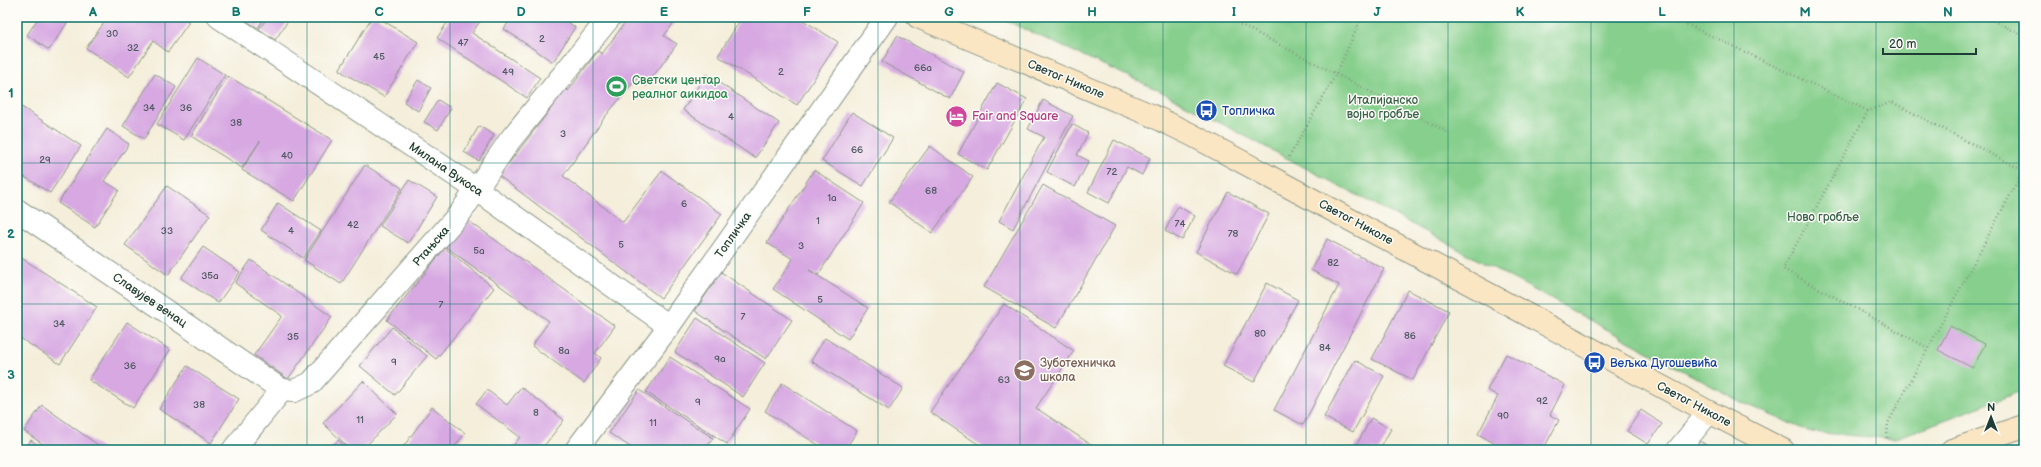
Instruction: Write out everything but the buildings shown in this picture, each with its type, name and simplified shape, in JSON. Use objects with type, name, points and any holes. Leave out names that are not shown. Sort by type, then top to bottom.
[{"type":"street","name":"Милана Вукоса","points":[[218,17],[476,189],[669,326]]},
{"type":"street","name":"Ртањска","points":[[282,390],[294,391],[311,383],[461,212],[510,140],[610,17]]},
{"type":"street","name":"Топличка","points":[[576,450],[669,326],[887,17]]},
{"type":"street","name":"Светог Николе","points":[[918,17],[1153,116],[1277,180],[1708,412],[1783,450]]},
{"type":"street","name":"Славујев венац","points":[[17,210],[282,390]]},
{"type":"street","points":[[233,450],[282,390]]},
{"type":"street","points":[[1678,450],[1708,412]]},
{"type":"street","points":[[1952,450],[2024,426]]},
{"type":"path","points":[[1226,17],[1448,132]]},
{"type":"path","points":[[1277,180],[1336,74],[1362,17]]},
{"type":"path","points":[[1672,17],[1868,111]]},
{"type":"path","points":[[1986,17],[2024,36]]},
{"type":"path","points":[[1887,438],[1888,423],[2024,171],[1892,102],[1868,111],[1783,268],[1928,348]]},
{"type":"green space","name":"Ново гробље","points":[[998,17],[2024,17],[2024,390],[1894,439],[1810,432],[1743,403],[1421,229],[1158,90]]},
{"type":"place","name":"Светски центар реалног аикидоа","points":[[616,87]]},
{"type":"place","name":"Топличка","points":[[1206,111]]},
{"type":"place","name":"Fair and Square","points":[[957,116]]},
{"type":"place","name":"Вељка Дугошевића","points":[[1595,363]]},
{"type":"place","name":"Зуботехничка школа","points":[[1025,370]]},
{"type":"park label","name":"Италијанско војно гробље","points":[[1383,107]]}]
